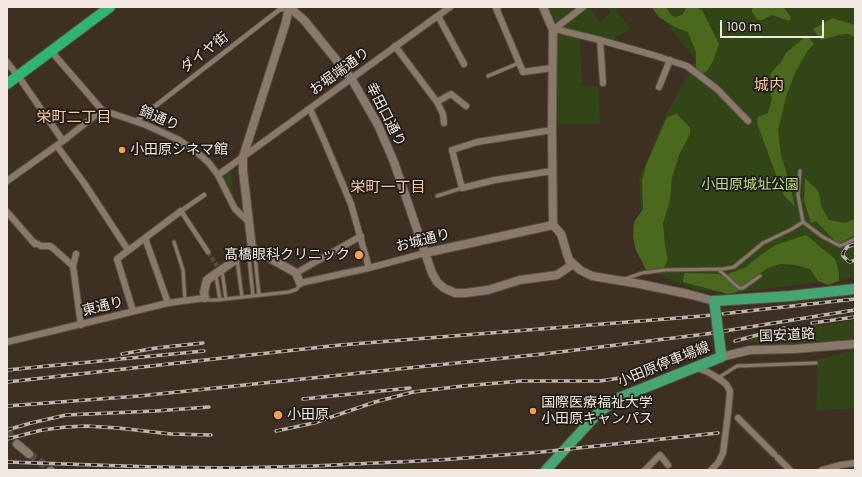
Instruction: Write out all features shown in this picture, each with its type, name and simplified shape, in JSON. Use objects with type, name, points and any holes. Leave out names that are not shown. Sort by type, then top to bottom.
[{"type":"highway","points":[[7,84],[110,7]]},
{"type":"main road","points":[[714,304],[855,289]]},
{"type":"main road","name":"小田原停車場線","points":[[546,470],[599,412],[619,398],[721,355],[714,304]]},
{"type":"street","points":[[252,248],[243,171],[244,157],[286,22],[289,7]]},
{"type":"street","name":"幸田口通り","points":[[289,7],[304,20],[351,78],[378,125],[394,162],[432,273],[437,282],[444,288],[455,293],[488,290],[520,280],[557,275],[574,264]]},
{"type":"street","name":"ダイヤ街","points":[[136,121],[279,10],[289,7]]},
{"type":"street","name":"お堀端通り","points":[[218,175],[450,7]]},
{"type":"street","points":[[496,7],[523,72],[552,68]]},
{"type":"street","points":[[543,7],[553,30],[553,225],[561,234],[569,260],[580,270],[592,276],[688,294],[714,304]]},
{"type":"street","points":[[553,30],[583,7]]},
{"type":"street","points":[[438,16],[464,64]]},
{"type":"street","points":[[553,30],[559,30],[600,40],[687,66],[717,89],[748,121]]},
{"type":"street","points":[[600,40],[603,83]]},
{"type":"street","points":[[395,46],[437,102],[443,114],[444,123]]},
{"type":"street","points":[[7,181],[57,146],[102,110],[51,51]]},
{"type":"street","points":[[659,87],[670,60]]},
{"type":"street","points":[[7,62],[63,141]]},
{"type":"street","points":[[437,102],[451,94],[466,106]]},
{"type":"street","points":[[310,109],[351,204],[369,268]]},
{"type":"street","name":"錦通り","points":[[102,110],[136,121],[180,140],[209,163],[218,175],[235,209],[248,221]]},
{"type":"street","points":[[552,130],[477,142],[452,150],[462,188],[495,180],[552,171]]},
{"type":"street","points":[[57,146],[84,183],[128,250]]},
{"type":"street","points":[[133,311],[117,259],[204,195]]},
{"type":"street","points":[[181,211],[208,252]]},
{"type":"street","points":[[7,212],[38,248]]},
{"type":"street","name":"お城通り","points":[[300,283],[369,268],[425,253],[553,225]]},
{"type":"street","points":[[296,273],[360,236]]},
{"type":"street","points":[[145,238],[168,303]]},
{"type":"street","points":[[32,241],[41,246],[50,246],[73,266]]},
{"type":"street","points":[[205,298],[204,292],[207,280],[252,248]]},
{"type":"street","points":[[252,248],[296,273],[300,283]]},
{"type":"street","points":[[76,254],[73,266],[81,325]]},
{"type":"street","name":"東通り","points":[[7,342],[168,303],[205,298]]},
{"type":"street","name":"国安道路","points":[[721,355],[750,350],[794,349],[855,344]]},
{"type":"street","points":[[695,367],[718,378],[729,388],[729,408],[723,453],[718,463],[711,470]]},
{"type":"street","points":[[729,408],[790,470]]},
{"type":"street","points":[[17,444],[29,454]]},
{"type":"street","points":[[644,470],[660,454],[668,465]]},
{"type":"street","points":[[822,470],[855,463]]},
{"type":"lane","points":[[488,76],[519,63]]},
{"type":"lane","points":[[800,171],[798,195],[803,222],[823,237],[840,246],[855,239]]},
{"type":"lane","points":[[437,196],[462,188]]},
{"type":"lane","points":[[622,281],[642,273],[665,270],[734,266],[763,243],[803,222]]},
{"type":"lane","points":[[174,242],[183,270],[185,301]]},
{"type":"lane","points":[[252,248],[255,257],[259,295]]},
{"type":"lane","points":[[252,248],[249,258],[253,296]]},
{"type":"lane","points":[[237,259],[242,297]]},
{"type":"lane","points":[[718,268],[739,288],[743,288],[760,276]]},
{"type":"lane","points":[[219,271],[226,299]]},
{"type":"lane","points":[[219,271],[220,300]]},
{"type":"lane","points":[[205,298],[209,300],[220,300],[293,291],[297,289],[300,283]]},
{"type":"lane","points":[[718,378],[738,366],[816,363]]},
{"type":"green space","points":[[549,7],[579,7],[557,24]]},
{"type":"green space","points":[[586,7],[589,7],[600,22],[611,13],[607,7],[620,7],[616,10],[630,28],[613,40],[561,26]]},
{"type":"green space","name":"小田原城址公園","points":[[653,7],[855,7],[855,277],[733,293],[698,290],[644,267],[639,179],[666,115],[696,60]]},
{"type":"green space","points":[[666,7],[671,15],[675,17],[682,15],[687,7],[695,7],[702,10],[719,44],[713,61],[707,71],[700,74],[696,69],[696,53],[688,32],[675,27],[660,18],[652,8]]},
{"type":"green space","points":[[755,7],[783,7],[791,17],[790,20],[787,20],[772,15],[762,20],[758,20],[752,12],[752,9]]},
{"type":"green space","points":[[832,18],[855,25],[855,37],[848,34],[843,34],[821,40],[813,29]]},
{"type":"green space","points":[[558,34],[580,39],[582,86],[599,86],[600,124],[558,124]]},
{"type":"green space","points":[[807,35],[814,44],[808,50],[796,71],[787,94],[778,130],[781,155],[795,207],[783,194],[757,123],[758,117],[768,113],[772,99],[769,85],[771,73],[781,62],[786,53]]},
{"type":"green space","points":[[677,114],[690,128],[690,134],[679,155],[672,178],[670,200],[663,224],[668,259],[662,272],[653,274],[646,270],[636,250],[633,237],[634,222],[643,209],[642,181],[646,165],[667,117]]},
{"type":"green space","points":[[231,170],[234,202],[221,177]]},
{"type":"green space","points":[[805,178],[819,192],[821,206],[829,220],[845,223],[855,219],[855,235],[840,243],[836,242],[816,221],[811,223],[804,201]]},
{"type":"green space","points":[[806,235],[835,259],[839,273],[839,281],[828,285],[818,281],[810,269],[796,265],[780,264],[768,268],[737,292],[728,294],[683,282],[684,273],[728,274],[746,267],[775,245]]},
{"type":"green space","points":[[855,320],[855,338],[844,341],[792,344],[746,342],[795,330]]},
{"type":"green space","points":[[853,350],[855,358],[855,408],[816,411],[818,359]]},
{"type":"tunnel","points":[[208,252],[217,266]]},
{"type":"tunnel","points":[[7,431],[17,444]]},
{"type":"tunnel","points":[[29,454],[51,470]]},
{"type":"railway","points":[[855,244],[847,247],[843,253],[843,256],[848,261],[850,262],[855,260]]},
{"type":"railway","points":[[7,382],[340,345],[703,316],[855,299]]},
{"type":"railway","points":[[7,406],[139,396],[543,354],[706,334],[855,310]]},
{"type":"railway","points":[[812,323],[855,317]]},
{"type":"railway","points":[[735,341],[784,328]]},
{"type":"railway","points":[[122,354],[156,348],[203,343]]},
{"type":"railway","points":[[7,370],[204,351]]},
{"type":"railway","points":[[276,431],[314,423],[375,402],[413,392],[521,381],[600,381],[642,373],[704,352]]},
{"type":"railway","points":[[303,399],[410,388]]},
{"type":"railway","points":[[7,430],[66,415],[209,407]]},
{"type":"railway","points":[[7,439],[42,430],[86,426],[171,434],[211,435]]},
{"type":"railway","points":[[7,462],[154,467],[234,468],[313,466],[439,460],[541,452],[718,433]]},
{"type":"place","name":"小田原シネマ館","points":[[122,150]]},
{"type":"place","name":"髙橋眼科クリニック","points":[[359,255]]},
{"type":"place","name":"国際医療福祉大学 小田原キャンパス","points":[[533,411]]},
{"type":"place","name":"小田原","points":[[278,415]]},
{"type":"district","name":"城内","points":[[769,86]]},
{"type":"district","name":"栄町二丁目","points":[[74,118]]},
{"type":"district","name":"栄町一丁目","points":[[388,188]]}]
